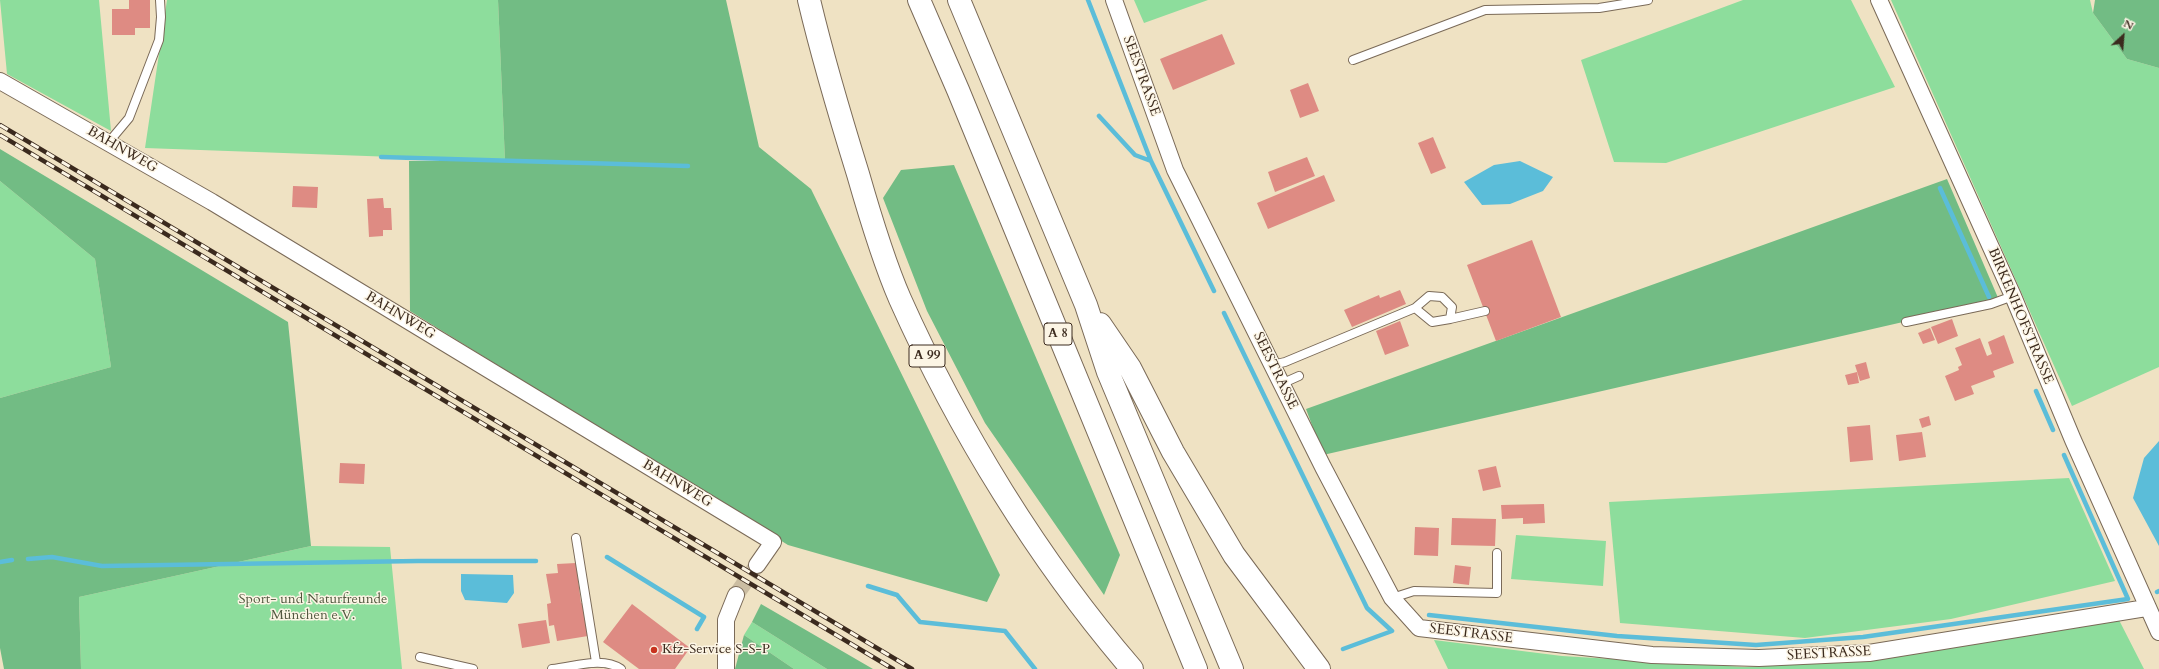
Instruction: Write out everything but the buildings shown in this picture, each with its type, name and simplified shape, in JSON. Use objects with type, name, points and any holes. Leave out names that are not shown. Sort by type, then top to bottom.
[{"type":"highway","name":"A 99","points":[[809,0],[824,62],[868,207],[899,298],[938,380],[985,461],[1041,550],[1102,635],[1132,669]]},
{"type":"highway","name":"A 8","points":[[919,0],[958,90],[1196,669]]},
{"type":"highway","name":"A 8","points":[[959,0],[1086,305],[1108,372],[1232,669]]},
{"type":"highway","points":[[1086,305],[1130,368],[1173,452],[1234,555],[1319,669]]},
{"type":"street","name":"SEESTRASSE","points":[[1114,0],[1175,170],[1281,384],[1392,598],[1420,628],[1652,655],[1758,658],[1869,653],[2146,608]]},
{"type":"street","name":"BIRKENHOFSTRASSE","points":[[1879,0],[2014,296],[2076,447],[2146,608],[2159,632]]},
{"type":"street","name":"BAHNWEG","points":[[0,81],[212,202],[774,542],[757,565]]},
{"type":"street","points":[[726,669],[726,620],[736,595]]},
{"type":"lane","points":[[108,143],[129,118],[159,40],[161,17],[160,0]]},
{"type":"lane","points":[[1353,60],[1485,10],[1599,8],[1648,0]]},
{"type":"lane","points":[[1272,365],[1285,362],[1415,308],[1429,296],[1442,297],[1452,307],[1450,319]]},
{"type":"lane","points":[[1906,322],[1991,304],[2014,296]]},
{"type":"lane","points":[[1415,308],[1432,322],[1485,311]]},
{"type":"lane","points":[[1281,384],[1299,376]]},
{"type":"lane","points":[[576,538],[596,662]]},
{"type":"lane","points":[[1392,598],[1414,591],[1497,593],[1497,553]]},
{"type":"lane","points":[[420,657],[473,669]]},
{"type":"lane","points":[[552,669],[596,662],[611,664],[621,669]]},
{"type":"green space","points":[[0,0],[99,0],[111,131],[7,74]]},
{"type":"green space","points":[[167,0],[498,0],[505,161],[145,148]]},
{"type":"green space","points":[[498,0],[726,0],[759,147],[811,189],[1000,575],[987,602],[788,545],[410,311],[409,161],[505,161]]},
{"type":"green space","points":[[1134,0],[1208,0],[1144,23]]},
{"type":"green space","points":[[1743,0],[1851,0],[1895,87],[1666,163],[1614,162],[1581,60]]},
{"type":"green space","points":[[1891,0],[2090,0],[2093,13],[2127,59],[2159,68],[2159,367],[2072,406]]},
{"type":"green space","points":[[2095,0],[2159,0],[2159,68],[2127,59],[2093,13]]},
{"type":"green space","points":[[0,149],[288,322],[311,546],[79,597],[81,669],[4,669],[0,648],[0,398],[111,367],[95,259],[0,181]]},
{"type":"green space","points":[[954,165],[1120,555],[1104,595],[985,423],[927,311],[883,198],[901,170]]},
{"type":"green space","points":[[1947,179],[1999,300],[1323,455],[1306,409]]},
{"type":"green space","points":[[0,181],[95,259],[111,367],[0,398]]},
{"type":"green space","points":[[2069,478],[2115,581],[1951,619],[1805,638],[1620,623],[1609,502]]},
{"type":"green space","points":[[1516,535],[1606,541],[1603,586],[1511,579]]},
{"type":"green space","name":"Sport- und Naturfreunde München e.V.","points":[[311,546],[390,547],[402,669],[81,669],[79,597]]},
{"type":"green space","points":[[761,604],[873,669],[827,669],[752,622]]},
{"type":"green space","points":[[2119,620],[2144,669],[1448,669],[1434,640],[1562,656],[1745,667],[1860,661]]},
{"type":"green space","points":[[752,622],[827,669],[794,669],[744,635]]},
{"type":"green space","points":[[744,635],[794,669],[735,669]]},
{"type":"water","points":[[1520,161],[1553,177],[1543,191],[1510,204],[1482,205],[1464,182],[1494,165]]},
{"type":"water","points":[[2159,441],[2159,546],[2133,498],[2144,458]]},
{"type":"water","points":[[461,574],[513,575],[514,593],[507,603],[465,600],[461,591]]},
{"type":"waterway","points":[[1088,0],[1151,161]]},
{"type":"waterway","points":[[1099,116],[1135,155],[1151,161],[1214,291]]},
{"type":"waterway","points":[[381,157],[688,166]]},
{"type":"waterway","points":[[1940,188],[1989,297]]},
{"type":"waterway","points":[[1224,313],[1367,608],[1392,631],[1343,649]]},
{"type":"waterway","points":[[2036,391],[2053,430]]},
{"type":"waterway","points":[[1429,615],[1617,636],[1756,645],[1863,637],[2128,599],[2064,455]]},
{"type":"waterway","points":[[28,559],[52,557],[102,566],[418,561],[536,561]]},
{"type":"waterway","points":[[607,557],[704,617],[697,629]]},
{"type":"waterway","points":[[0,562],[12,560]]},
{"type":"waterway","points":[[868,586],[897,595],[920,622],[1005,631],[1035,669]]},
{"type":"tunnel","points":[[736,595],[757,565]]},
{"type":"railway","points":[[0,125],[912,669]]},
{"type":"railway","points":[[0,135],[893,669]]},
{"type":"place","name":"Kfz-Service S-S-P","points":[[654,650]]}]
